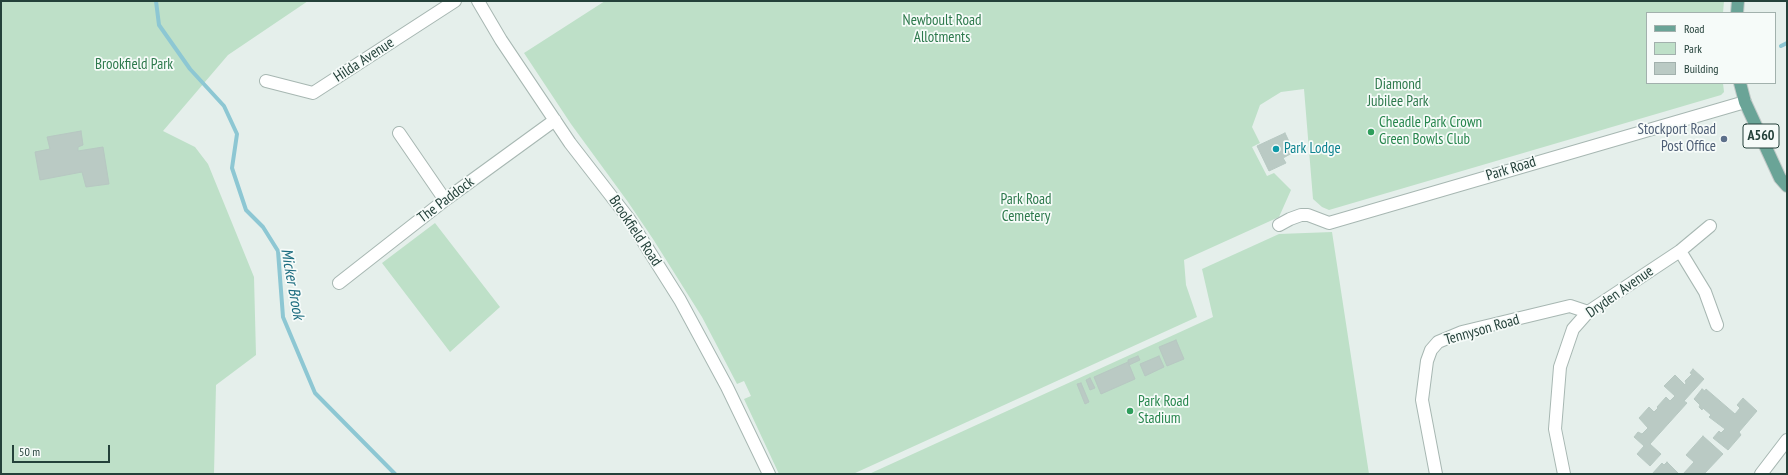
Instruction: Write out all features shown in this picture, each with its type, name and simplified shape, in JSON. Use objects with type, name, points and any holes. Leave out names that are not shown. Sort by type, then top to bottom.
[{"type":"main road","points":[[1737,12],[1738,1]]},
{"type":"main road","name":"A560","points":[[1740,84],[1745,102],[1785,179]]},
{"type":"street","name":"Hilda Avenue","points":[[266,82],[313,93],[455,1]]},
{"type":"street","name":"Brookfield Road","points":[[478,1],[501,40],[570,143],[629,219],[680,300],[728,388],[769,474]]},
{"type":"street","name":"Park Road","points":[[1279,225],[1301,215],[1308,215],[1329,223],[1745,102]]},
{"type":"street","name":"The Paddock","points":[[339,283],[445,200],[555,120]]},
{"type":"street","points":[[399,133],[445,200]]},
{"type":"street","name":"Dryden Avenue","points":[[1564,474],[1555,429],[1560,367],[1573,329],[1588,312],[1680,251],[1710,226]]},
{"type":"street","points":[[1680,251],[1705,292],[1717,325]]},
{"type":"street","name":"Tennyson Road","points":[[1436,474],[1422,400],[1427,361],[1431,350],[1438,342],[1462,332],[1570,306],[1588,312]]},
{"type":"street","points":[[1761,474],[1787,440]]},
{"type":"green space","name":"Brookfield Park","points":[[1,1],[308,1],[228,55],[163,131],[195,147],[208,164],[254,277],[256,355],[216,385],[214,474],[1,474]]},
{"type":"green space","points":[[605,1],[1724,1],[1723,12],[1646,12],[1646,84],[1723,84],[1724,92],[1721,95],[1329,210],[1322,207],[1313,199],[1304,89],[1281,92],[1260,105],[1252,127],[1260,143],[1252,147],[1267,176],[1274,173],[1291,190],[1279,217],[1184,260],[1186,285],[1197,317],[853,474],[779,474],[744,399],[751,396],[744,381],[737,384],[702,317],[653,239],[571,124],[524,53]]},
{"type":"green space","points":[[435,223],[500,307],[450,352],[382,263]]},
{"type":"green space","points":[[1332,232],[1369,474],[869,474],[1213,317],[1202,269],[1279,234]]},
{"type":"building","points":[[81,131],[83,145],[78,147],[78,151],[103,147],[109,184],[86,187],[82,172],[40,180],[35,152],[50,149],[47,137]]},
{"type":"building","name":"Park Lodge","points":[[1285,133],[1294,152],[1283,158],[1286,163],[1269,171],[1257,146]]},
{"type":"building","points":[[1176,340],[1184,359],[1167,366],[1159,347]]},
{"type":"building","points":[[1138,356],[1140,360],[1129,365],[1128,360]]},
{"type":"building","points":[[1159,356],[1164,367],[1145,376],[1140,364]]},
{"type":"building","points":[[1128,362],[1135,379],[1101,394],[1094,377]]},
{"type":"building","points":[[1693,369],[1704,379],[1684,401],[1687,403],[1650,444],[1661,454],[1650,466],[1637,454],[1644,446],[1634,437],[1638,432],[1642,434],[1648,428],[1639,418],[1649,407],[1654,412],[1666,397],[1670,401],[1675,396],[1664,386],[1675,375],[1685,385],[1685,381],[1692,374],[1690,373]]},
{"type":"building","points":[[1090,378],[1095,388],[1090,390],[1086,380]]},
{"type":"building","points":[[1081,383],[1089,402],[1085,404],[1077,384]]},
{"type":"building","points":[[1702,389],[1705,391],[1706,389],[1735,414],[1740,408],[1737,405],[1743,398],[1757,411],[1739,432],[1741,435],[1728,450],[1713,438],[1719,431],[1721,433],[1725,429],[1709,417],[1711,415],[1703,408],[1702,410],[1699,407],[1700,405],[1694,399]]},
{"type":"building","points":[[1703,436],[1723,454],[1704,474],[1683,474],[1694,462],[1686,455]]},
{"type":"building","points":[[1667,462],[1679,474],[1652,474],[1662,463],[1664,465]]},
{"type":"waterway","name":"Micker Brook","points":[[156,1],[159,25],[190,69],[224,106],[237,134],[232,168],[246,210],[263,227],[278,251],[283,317],[315,393],[395,474]]},
{"type":"waterway","points":[[1781,46],[1787,43]]},
{"type":"place","name":"Cheadle Park Crown Green Bowls Club","points":[[1371,132]]},
{"type":"place","name":"Stockport Road Post Office","points":[[1724,139]]},
{"type":"place","name":"Park Lodge","points":[[1276,149]]},
{"type":"place","name":"Park Road Stadium","points":[[1130,411]]},
{"type":"park label","name":"Newboult Road Allotments","points":[[942,30]]},
{"type":"park label","name":"Diamond Jubilee Park","points":[[1398,94]]},
{"type":"park label","name":"Park Road Cemetery","points":[[1026,208]]}]
